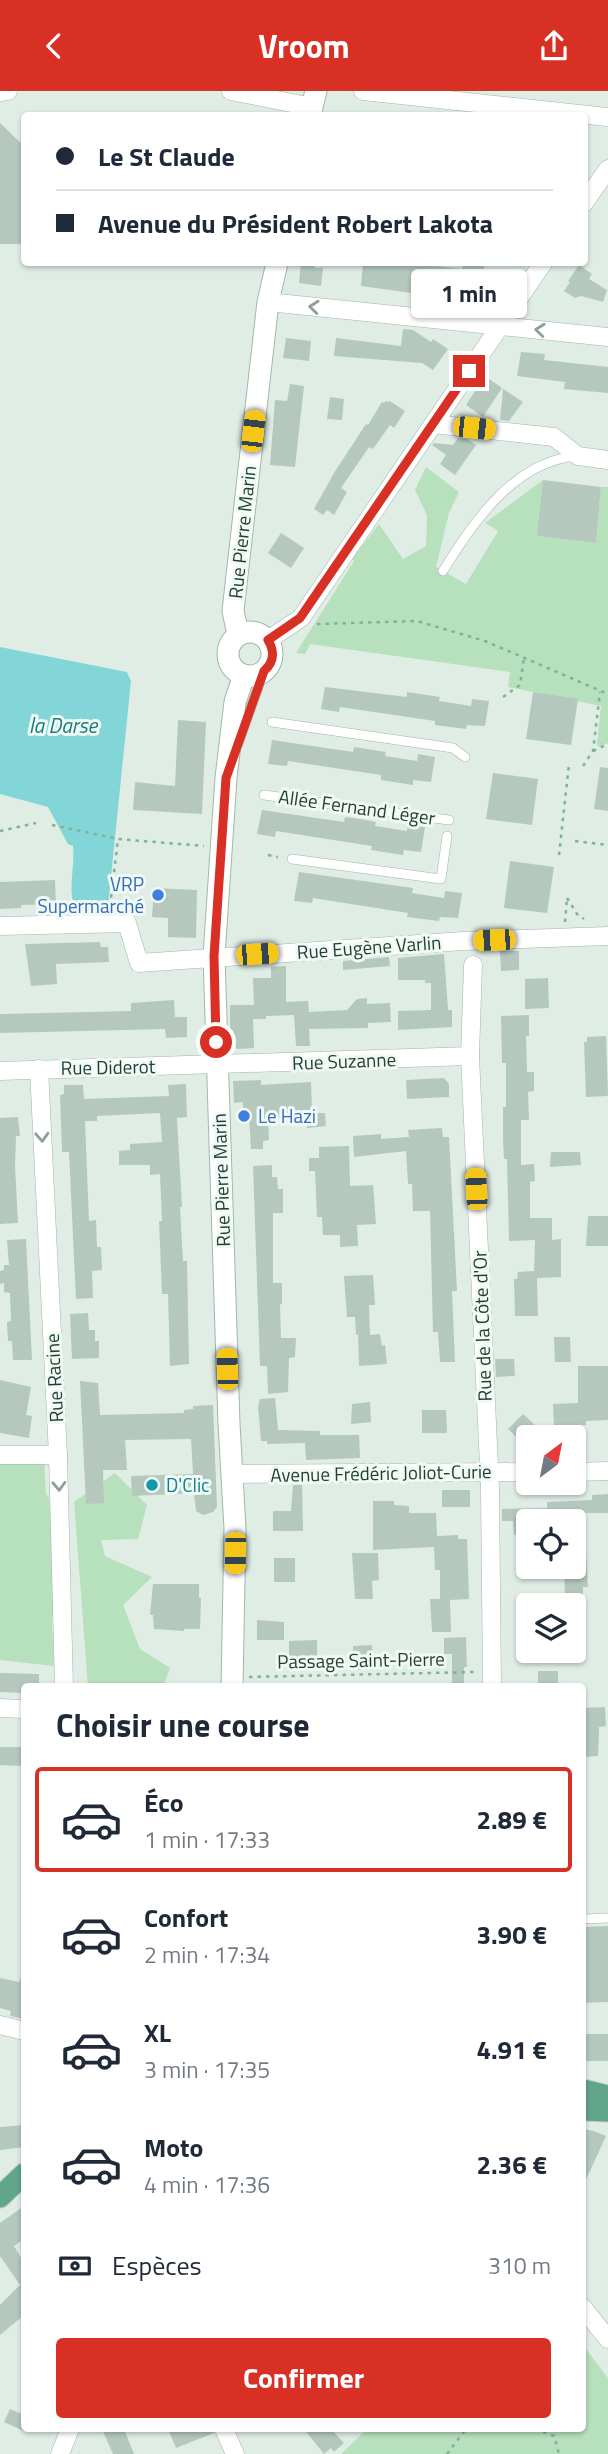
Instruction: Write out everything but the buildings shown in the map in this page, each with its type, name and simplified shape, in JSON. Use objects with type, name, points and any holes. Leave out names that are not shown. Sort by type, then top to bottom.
[{"type":"main road","points":[[586,2091],[608,2096]]},
{"type":"main road","points":[[586,2110],[608,2111]]},
{"type":"main road","points":[[0,2199],[21,2177]]},
{"type":"main road","points":[[0,2199],[21,2188]]},
{"type":"street","points":[[0,92],[8,91]]},
{"type":"street","points":[[231,91],[313,105]]},
{"type":"street","points":[[363,91],[561,112]]},
{"type":"street","points":[[588,115],[608,117]]},
{"type":"street","points":[[588,197],[608,169]]},
{"type":"street","name":"Rue Pierre Marin","points":[[238,634],[233,611],[268,302],[275,266]]},
{"type":"street","points":[[268,640],[300,618],[541,266]]},
{"type":"street","points":[[268,302],[608,337]]},
{"type":"street","points":[[433,424],[554,437],[578,456],[608,460]]},
{"type":"street","points":[[244,631],[257,632],[268,640],[273,653],[272,660],[254,673],[232,667],[229,645],[238,634],[244,631]]},
{"type":"street","name":"Rue Pierre Marin","points":[[232,1682],[235,1528],[214,956],[226,778],[235,702],[254,673]]},
{"type":"street","name":"Rue Eugène Varlin","points":[[0,926],[127,923],[139,963],[463,941],[608,936]]},
{"type":"street","name":"Rue de la Côte d'Or","points":[[473,965],[470,1056],[488,1472],[492,1679]]},
{"type":"street","name":"Rue Suzanne","points":[[217,1066],[470,1056]]},
{"type":"street","name":"Rue Diderot","points":[[0,1071],[217,1066]]},
{"type":"street","name":"Rue Racine","points":[[39,1069],[58,1455],[65,1683]]},
{"type":"street","points":[[0,1454],[58,1455]]},
{"type":"street","points":[[586,1472],[608,1471]]},
{"type":"street","name":"Avenue Frédéric Joliot-Curie","points":[[233,1474],[516,1472]]},
{"type":"street","points":[[0,1708],[21,1709]]},
{"type":"street","points":[[0,2025],[21,2030]]},
{"type":"street","points":[[586,2312],[608,2339]]},
{"type":"street","points":[[60,2454],[69,2432]]},
{"type":"street","points":[[225,2432],[234,2454]]},
{"type":"lane","points":[[443,571],[468,530],[496,498],[556,458],[578,456]]},
{"type":"lane","points":[[272,722],[453,748],[465,757]]},
{"type":"lane","name":"Allée Fernand Léger","points":[[264,795],[449,820]]},
{"type":"lane","points":[[292,859],[440,879],[447,836]]},
{"type":"lane","points":[[586,1919],[608,1918]]},
{"type":"path","points":[[300,618],[310,625],[417,621],[485,641],[608,694]]},
{"type":"path","points":[[503,697],[520,685],[524,658]]},
{"type":"path","points":[[583,766],[593,751],[601,691]]},
{"type":"path","points":[[593,751],[608,744]]},
{"type":"path","points":[[559,855],[569,764]]},
{"type":"path","points":[[0,831],[36,823]]},
{"type":"path","points":[[52,825],[116,839],[221,847]]},
{"type":"path","points":[[110,905],[116,839]]},
{"type":"path","points":[[575,841],[608,845]]},
{"type":"path","points":[[563,937],[567,898]]},
{"type":"path","name":"Passage Saint-Pierre","points":[[232,1682],[492,1679]]},
{"type":"path","points":[[447,2454],[464,2432]]},
{"type":"path","points":[[543,2432],[554,2436],[559,2454]]},
{"type":"green space","points":[[426,467],[459,492],[449,513],[436,567],[466,584],[498,531],[485,523],[543,480],[538,536],[596,543],[601,487],[608,487],[608,743],[598,747],[597,744],[601,706],[508,687],[510,672],[310,644],[305,654],[296,653],[354,561],[352,559],[379,524],[403,559],[426,546],[427,515],[415,490]]},
{"type":"green space","points":[[0,1459],[44,1459],[57,1609],[52,1618],[54,1666],[0,1660]]},
{"type":"green space","points":[[115,1473],[147,1505],[138,1539],[101,1540],[105,1556],[152,1577],[123,1605],[140,1649],[170,1668],[164,1683],[88,1683],[74,1502]]},
{"type":"green space","points":[[586,2349],[608,2378],[608,2454],[341,2454],[364,2432],[586,2432]]},
{"type":"water","name":"la Darse","points":[[0,647],[127,672],[131,681],[108,906],[74,907],[73,846],[68,844],[48,807],[0,794]]},
{"type":"place","name":"VRP Supermarché","points":[[158,895]]},
{"type":"place","name":"Le Hazi","points":[[244,1116]]},
{"type":"place","name":"D'Clic","points":[[152,1485]]},
{"type":"route","points":[[216,1042],[214,956],[226,778],[264,671],[272,660],[272,646],[268,640],[300,618],[469,371]]}]
